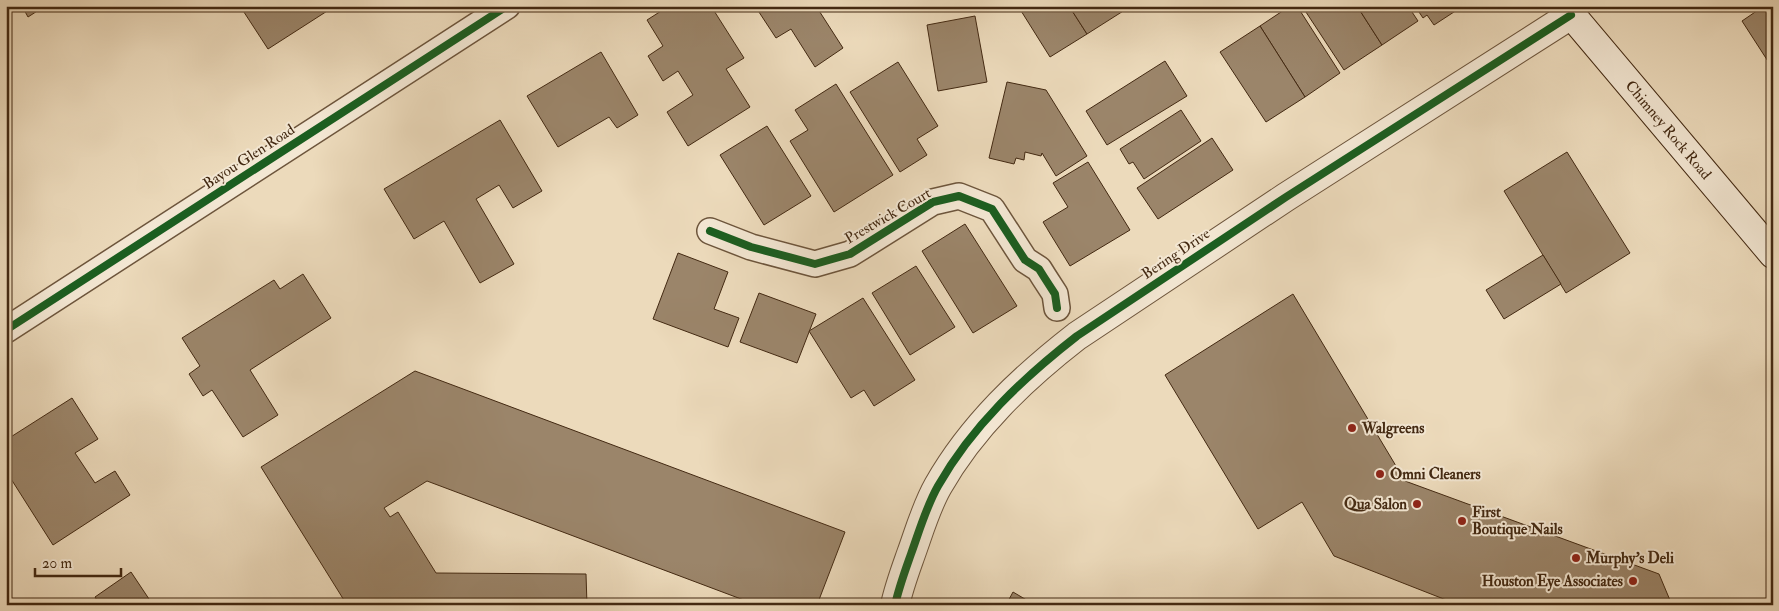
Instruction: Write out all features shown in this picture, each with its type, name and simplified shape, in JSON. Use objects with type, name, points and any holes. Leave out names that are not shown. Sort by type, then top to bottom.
[{"type":"street","name":"Bayou Glen Road","points":[[6,330],[507,6]]},
{"type":"street","name":"Chimney Rock Road","points":[[1567,11],[1772,251]]},
{"type":"street","name":"Bering Drive","points":[[895,605],[917,536],[936,488],[960,450],[981,423],[1026,378],[1077,336],[1567,11]]},
{"type":"street","name":"Prestwick Court","points":[[710,231],[751,247],[815,264],[850,254],[933,202],[959,196],[992,209],[1025,260],[1039,269],[1055,294],[1057,308],[1077,336]]},
{"type":"building","points":[[22,6],[45,6],[28,17]]},
{"type":"building","points":[[240,6],[335,6],[268,49]]},
{"type":"building","points":[[669,6],[711,6],[744,58],[726,69],[750,107],[688,146],[667,112],[693,95],[678,71],[663,81],[648,56],[663,46],[647,20]]},
{"type":"building","points":[[755,6],[816,6],[843,48],[815,67],[791,29],[776,38]]},
{"type":"building","points":[[1018,6],[1069,6],[1087,34],[1050,57]]},
{"type":"building","points":[[1069,6],[1127,6],[1128,8],[1087,34]]},
{"type":"building","points":[[1290,6],[1297,6],[1340,73],[1305,97],[1260,26]]},
{"type":"building","points":[[1302,6],[1357,6],[1382,45],[1344,70]]},
{"type":"building","points":[[1357,6],[1408,6],[1418,21],[1382,45]]},
{"type":"building","points":[[1415,6],[1455,6],[1457,10],[1434,25],[1427,15],[1423,18]]},
{"type":"building","points":[[1764,6],[1773,6],[1773,69],[1742,21]]},
{"type":"building","points":[[975,16],[987,82],[938,91],[927,25]]},
{"type":"building","points":[[1260,26],[1305,97],[1266,122],[1220,52]]},
{"type":"building","points":[[601,52],[638,115],[617,128],[609,117],[558,147],[527,96]]},
{"type":"building","points":[[1165,61],[1187,96],[1107,145],[1086,111]]},
{"type":"building","points":[[898,62],[938,126],[917,139],[927,155],[900,172],[850,92]]},
{"type":"building","points":[[1007,82],[1046,90],[1087,156],[1056,176],[1042,153],[1041,156],[1025,152],[1024,160],[1016,158],[1014,164],[989,158]]},
{"type":"building","points":[[836,84],[893,175],[834,212],[790,141],[808,130],[795,110]]},
{"type":"building","points":[[1181,110],[1201,141],[1144,179],[1133,162],[1129,164],[1120,149]]},
{"type":"building","points":[[500,120],[542,191],[513,208],[499,185],[476,199],[514,264],[480,283],[444,221],[414,239],[384,189]]},
{"type":"building","points":[[767,126],[811,196],[764,225],[720,155]]},
{"type":"building","points":[[1212,138],[1233,170],[1158,219],[1137,188]]},
{"type":"building","points":[[1567,152],[1630,253],[1566,293],[1504,191]]},
{"type":"building","points":[[1088,162],[1130,230],[1070,266],[1043,222],[1068,207],[1053,183]]},
{"type":"building","points":[[965,224],[1017,306],[973,333],[922,251]]},
{"type":"building","points":[[678,253],[728,272],[714,309],[739,318],[728,347],[653,319]]},
{"type":"building","points":[[1543,255],[1561,284],[1504,319],[1486,290]]},
{"type":"building","points":[[916,266],[955,327],[910,355],[872,293]]},
{"type":"building","points":[[303,274],[331,318],[250,370],[278,415],[243,437],[212,390],[203,396],[189,374],[200,366],[182,338],[274,280],[280,289]]},
{"type":"building","points":[[759,293],[816,314],[797,363],[740,342]]},
{"type":"building","points":[[1293,294],[1405,481],[1659,574],[1672,605],[1459,605],[1334,556],[1302,502],[1258,529],[1165,375]]},
{"type":"building","points":[[863,298],[915,380],[874,406],[864,390],[851,398],[809,331]]},
{"type":"building","points":[[415,371],[845,532],[817,605],[757,605],[427,481],[384,508],[390,517],[398,512],[436,573],[586,574],[587,605],[347,605],[261,467]]},
{"type":"building","points":[[72,398],[98,439],[75,453],[95,483],[115,471],[130,495],[53,545],[6,471],[6,440]]},
{"type":"building","points":[[131,572],[153,605],[100,605],[95,597]]},
{"type":"building","points":[[1013,592],[1035,605],[1006,605]]},
{"type":"cycle path","points":[[6,330],[507,6]]},
{"type":"cycle path","points":[[895,605],[923,520],[938,486],[966,443],[1000,404],[1037,369],[1077,336],[1286,197],[1571,15]]},
{"type":"cycle path","points":[[710,231],[751,247],[815,264],[850,254],[933,202],[959,196],[992,209],[1025,260],[1039,269],[1055,294],[1057,308]]},
{"type":"place","name":"Walgreens","points":[[1352,428]]},
{"type":"place","name":"Omni Cleaners","points":[[1380,474]]},
{"type":"place","name":"Qua Salon","points":[[1417,504]]},
{"type":"place","name":"First Boutique Nails","points":[[1462,521]]},
{"type":"place","name":"Murphy’s Deli","points":[[1576,558]]},
{"type":"place","name":"Houston Eye Associates","points":[[1633,581]]}]
